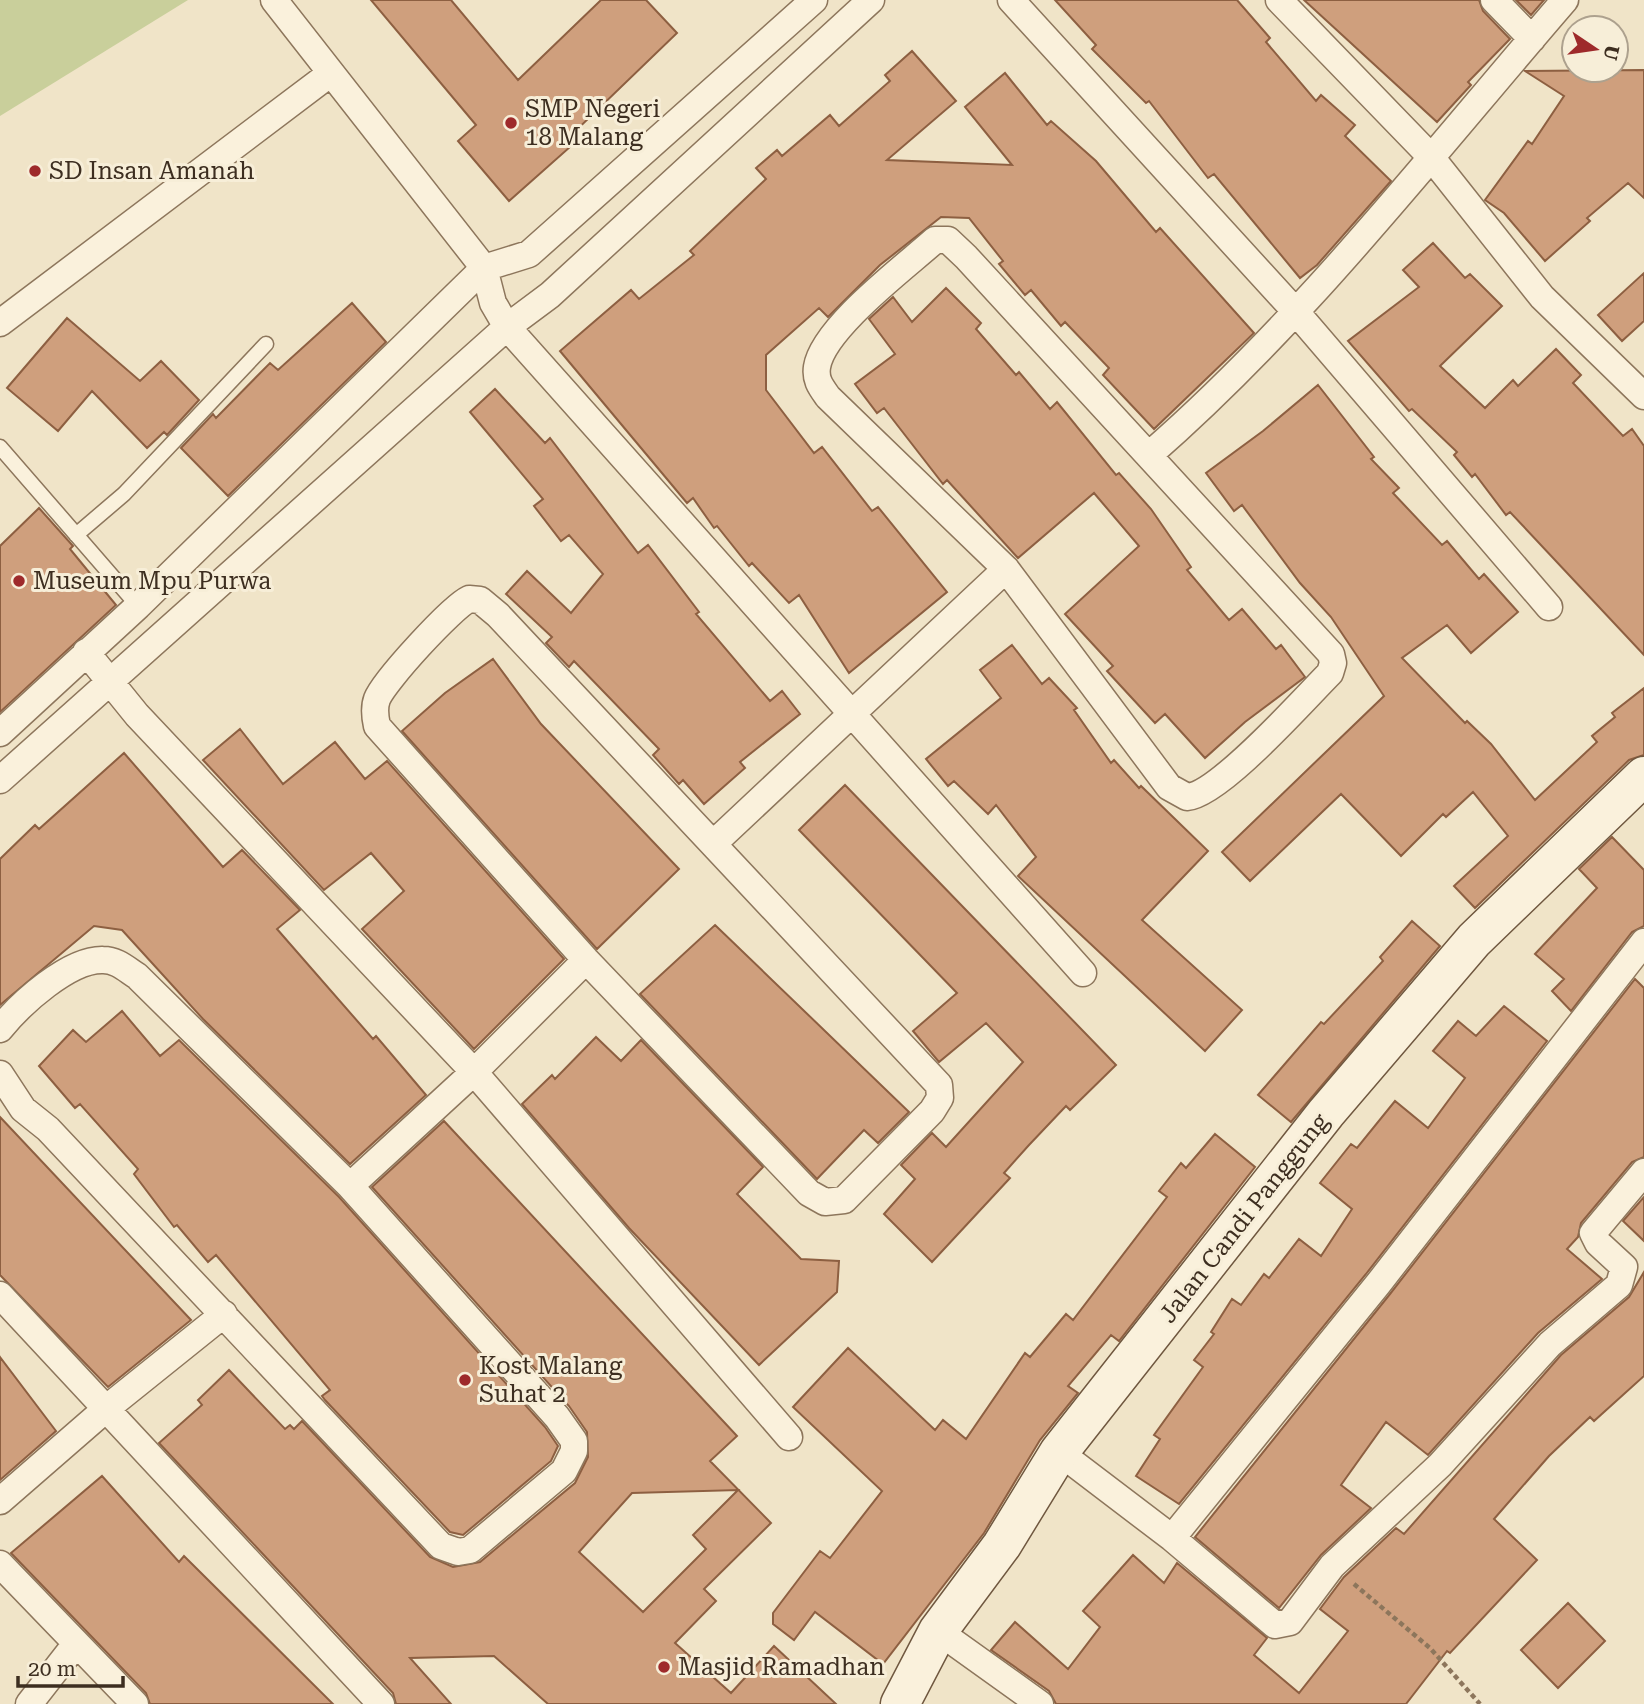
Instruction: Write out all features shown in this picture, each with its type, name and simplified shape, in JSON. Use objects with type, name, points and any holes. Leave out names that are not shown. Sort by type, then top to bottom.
[{"type":"main road","name":"Jalan Candi Panggung","points":[[900,1704],[938,1631],[1002,1545],[1059,1452],[1326,1113],[1474,940],[1644,776]]},
{"type":"street","points":[[274,0],[484,268],[493,303],[507,327],[1083,973]]},
{"type":"street","points":[[0,733],[138,606],[484,268],[529,254],[814,0]]},
{"type":"street","points":[[0,780],[507,327],[550,295],[871,0]]},
{"type":"street","points":[[1011,0],[1296,312],[1549,607]]},
{"type":"street","points":[[1279,0],[1432,156],[1542,298],[1644,396]]},
{"type":"street","points":[[1494,0],[1532,39]]},
{"type":"street","points":[[1149,455],[1210,401],[1296,312],[1565,0]]},
{"type":"street","points":[[0,323],[331,74]]},
{"type":"street","points":[[935,240],[948,240],[967,257],[1331,654],[1333,663],[1330,673],[1237,766],[1195,797],[1187,797],[1169,787],[1006,569],[828,397],[818,382],[817,366],[833,335],[935,240]]},
{"type":"street","points":[[713,844],[1006,569]]},
{"type":"street","points":[[473,598],[493,611],[941,1089],[939,1103],[844,1200],[825,1202],[809,1193],[586,960],[377,726],[376,706],[385,685],[454,610],[473,598]]},
{"type":"street","points":[[86,652],[137,715],[474,1072],[789,1437]]},
{"type":"street","points":[[1172,1538],[1378,1284],[1644,942]]},
{"type":"street","points":[[351,1186],[474,1072],[586,960]]},
{"type":"street","points":[[0,1029],[23,1003],[69,971],[88,962],[117,962],[156,992],[351,1186],[569,1432],[574,1441],[574,1451],[564,1471],[470,1550],[458,1552],[441,1546],[48,1129],[23,1109],[0,1074]]},
{"type":"street","points":[[1059,1452],[1172,1538],[1275,1625],[1290,1622],[1332,1566],[1440,1465],[1550,1344],[1619,1284],[1624,1267],[1596,1241],[1594,1230],[1644,1172]]},
{"type":"street","points":[[0,1295],[382,1704]]},
{"type":"street","points":[[0,1501],[107,1408],[224,1314]]},
{"type":"street","points":[[0,1564],[75,1645],[135,1704]]},
{"type":"street","points":[[938,1631],[1040,1704]]},
{"type":"street","points":[[29,1704],[75,1645]]},
{"type":"lane","points":[[76,535],[124,494],[266,344]]},
{"type":"lane","points":[[0,447],[138,606]]},
{"type":"path","points":[[1332,1566],[1430,1648],[1480,1704]]},
{"type":"green space","points":[[0,0],[188,0],[0,116]]},
{"type":"building","points":[[371,0],[451,0],[518,80],[601,0],[646,0],[677,33],[565,141],[570,147],[509,201],[458,141],[476,125]]},
{"type":"building","points":[[1055,0],[1237,0],[1270,38],[1266,42],[1316,101],[1321,95],[1355,125],[1345,136],[1391,181],[1317,265],[1300,278],[1214,174],[1208,178],[1149,101],[1146,103],[1092,49],[1096,45]]},
{"type":"building","points":[[1304,0],[1479,0],[1483,11],[1510,39],[1468,82],[1471,85],[1437,122]]},
{"type":"building","points":[[1516,0],[1544,0],[1531,15]]},
{"type":"building","points":[[912,51],[956,101],[887,160],[1012,165],[965,107],[1005,73],[1047,125],[1051,121],[1096,161],[1156,232],[1160,228],[1254,333],[1154,429],[1103,375],[1109,368],[1065,322],[1061,326],[1031,290],[1025,295],[999,264],[1003,261],[969,218],[941,217],[880,265],[828,317],[819,308],[766,355],[766,390],[814,453],[822,447],[872,511],[878,507],[947,592],[849,673],[799,595],[789,603],[752,563],[749,566],[717,526],[714,528],[693,498],[687,503],[560,351],[631,290],[639,299],[694,255],[690,251],[766,179],[756,168],[777,150],[782,156],[830,115],[839,126],[890,81],[885,75]]},
{"type":"building","points":[[1630,70],[1644,70],[1644,198],[1628,183],[1587,218],[1590,221],[1545,261],[1504,213],[1485,200],[1528,141],[1532,144],[1564,96],[1525,71],[1560,71],[1560,84],[1630,84]]},
{"type":"building","points":[[1433,243],[1465,278],[1470,274],[1502,306],[1440,366],[1485,408],[1513,380],[1518,386],[1556,349],[1581,375],[1573,383],[1623,436],[1632,429],[1644,446],[1644,655],[1510,512],[1506,515],[1475,474],[1472,477],[1454,455],[1457,452],[1412,409],[1409,411],[1348,341],[1419,287],[1403,270]]},
{"type":"building","points":[[1644,273],[1644,321],[1622,341],[1598,315]]},
{"type":"building","points":[[946,288],[981,323],[976,329],[1016,375],[1019,372],[1050,409],[1057,402],[1116,475],[1119,473],[1151,509],[1191,567],[1187,570],[1229,620],[1242,609],[1276,649],[1281,645],[1305,677],[1245,722],[1205,758],[1165,714],[1155,723],[1107,671],[1113,666],[1065,614],[1139,546],[1094,493],[1018,558],[947,480],[943,484],[884,408],[877,413],[855,384],[895,354],[869,319],[893,297],[912,322]]},
{"type":"building","points":[[352,303],[386,342],[228,496],[181,448],[213,414],[216,418],[270,363],[278,370]]},
{"type":"building","points":[[67,318],[140,381],[161,361],[199,400],[167,435],[164,432],[147,448],[92,391],[58,431],[7,388]]},
{"type":"building","points":[[1318,385],[1374,457],[1371,459],[1399,488],[1393,493],[1442,545],[1447,541],[1479,579],[1484,574],[1518,612],[1471,653],[1447,625],[1402,658],[1465,723],[1467,721],[1491,744],[1535,800],[1597,742],[1592,736],[1615,717],[1612,713],[1644,688],[1644,755],[1629,760],[1475,908],[1454,886],[1508,836],[1473,792],[1446,817],[1443,814],[1401,856],[1341,794],[1250,881],[1222,852],[1384,696],[1331,617],[1300,583],[1242,505],[1234,511],[1206,473],[1263,431]]},
{"type":"building","points":[[495,389],[545,443],[550,438],[638,553],[648,545],[699,612],[696,614],[770,701],[782,691],[800,714],[740,762],[745,768],[704,804],[683,780],[679,784],[653,755],[659,749],[574,661],[569,667],[546,643],[552,637],[506,594],[527,571],[571,613],[603,574],[569,535],[561,541],[534,506],[543,499],[470,412]]},
{"type":"building","points":[[39,508],[73,546],[70,549],[116,605],[0,712],[0,546]]},
{"type":"building","points":[[1012,645],[1042,684],[1049,678],[1077,708],[1074,710],[1111,763],[1114,760],[1139,788],[1141,786],[1208,851],[1142,920],[1242,1010],[1205,1051],[1018,876],[1036,857],[996,805],[988,814],[954,781],[948,786],[926,759],[1001,698],[980,670]]},
{"type":"building","points":[[493,659],[541,724],[679,869],[597,949],[402,731],[445,693]]},
{"type":"building","points":[[240,729],[283,784],[335,742],[365,779],[387,761],[564,959],[474,1049],[362,929],[404,891],[371,853],[324,890],[203,760]]},
{"type":"building","points":[[124,753],[223,867],[242,850],[300,910],[277,929],[373,1039],[376,1036],[426,1095],[350,1164],[203,1019],[122,930],[94,926],[0,1005],[0,859],[35,825],[39,829]]},
{"type":"building","points":[[845,785],[1116,1065],[1070,1110],[1066,1106],[1029,1145],[1004,1173],[1010,1178],[932,1262],[884,1214],[915,1179],[901,1165],[932,1133],[946,1147],[1023,1062],[986,1023],[939,1062],[913,1031],[957,993],[799,830]]},
{"type":"building","points":[[1612,837],[1644,870],[1644,926],[1632,932],[1571,1011],[1552,991],[1564,979],[1535,954],[1597,888],[1579,869]]},
{"type":"building","points":[[1412,921],[1440,946],[1291,1122],[1258,1095],[1321,1022],[1324,1024],[1383,961],[1380,957]]},
{"type":"building","points":[[715,925],[909,1112],[878,1143],[864,1130],[817,1179],[640,994]]},
{"type":"building","points":[[1635,979],[1644,988],[1644,1157],[1632,1162],[1581,1223],[1578,1237],[1567,1249],[1602,1279],[1538,1333],[1428,1455],[1386,1422],[1341,1485],[1371,1508],[1321,1555],[1279,1608],[1195,1537],[1390,1294]]},
{"type":"building","points":[[1504,1006],[1547,1041],[1366,1274],[1179,1504],[1136,1476],[1160,1439],[1154,1435],[1203,1367],[1194,1360],[1214,1334],[1211,1332],[1232,1299],[1241,1305],[1264,1274],[1269,1278],[1299,1239],[1321,1256],[1352,1209],[1320,1183],[1351,1144],[1357,1148],[1395,1101],[1428,1128],[1465,1078],[1433,1051],[1458,1021],[1476,1036]]},
{"type":"building","points":[[122,1011],[160,1056],[179,1040],[339,1197],[545,1427],[558,1446],[551,1461],[463,1535],[450,1532],[325,1400],[322,1396],[330,1390],[216,1255],[208,1262],[177,1225],[174,1227],[134,1174],[138,1169],[80,1104],[75,1108],[39,1066],[73,1030],[86,1042]]},
{"type":"building","points":[[596,1037],[621,1061],[641,1040],[763,1167],[737,1194],[801,1259],[839,1261],[837,1292],[759,1365],[629,1228],[522,1104],[552,1075],[555,1079]]},
{"type":"building","points":[[0,1117],[191,1320],[108,1387],[0,1275]]},
{"type":"building","points":[[444,1121],[737,1436],[710,1461],[771,1523],[704,1589],[716,1601],[675,1643],[731,1693],[774,1646],[836,1704],[548,1704],[494,1656],[410,1658],[451,1704],[396,1704],[393,1693],[159,1443],[202,1405],[198,1400],[229,1370],[285,1429],[290,1425],[294,1429],[302,1421],[430,1557],[453,1567],[480,1562],[575,1483],[588,1457],[587,1432],[569,1406],[372,1187]],"holes":[[[738,1490],[693,1535],[706,1549],[643,1612],[579,1552],[632,1493]]]},
{"type":"building","points":[[1215,1134],[1255,1167],[1119,1341],[1111,1335],[1068,1386],[1078,1393],[1040,1440],[984,1533],[883,1664],[815,1612],[794,1640],[773,1624],[773,1613],[820,1551],[830,1558],[882,1491],[793,1407],[848,1348],[935,1430],[943,1420],[966,1439],[1025,1353],[1030,1357],[1066,1314],[1073,1320],[1167,1197],[1159,1191],[1181,1163],[1186,1168]]},
{"type":"building","points":[[1644,1197],[1644,1241],[1623,1221]]},
{"type":"building","points":[[1644,1272],[1644,1376],[1594,1421],[1590,1417],[1549,1456],[1494,1519],[1537,1560],[1450,1653],[1447,1651],[1406,1704],[1056,1704],[1049,1691],[991,1650],[1015,1622],[1068,1669],[1100,1627],[1083,1611],[1133,1555],[1164,1583],[1177,1563],[1267,1638],[1254,1655],[1299,1693],[1348,1631],[1320,1609],[1344,1577],[1396,1528],[1404,1534],[1561,1355],[1629,1297]]},
{"type":"building","points":[[0,1357],[56,1431],[0,1480]]},
{"type":"building","points":[[102,1476],[179,1562],[184,1556],[333,1704],[150,1704],[146,1693],[11,1553]]},
{"type":"building","points":[[1568,1603],[1605,1641],[1558,1688],[1521,1650]]},
{"type":"place","name":"SMP Negeri 18 Malang","points":[[511,123]]},
{"type":"place","name":"SD Insan Amanah","points":[[35,171]]},
{"type":"place","name":"Museum Mpu Purwa","points":[[19,581]]},
{"type":"place","name":"Kost Malang Suhat 2","points":[[465,1380]]},
{"type":"place","name":"Masjid Ramadhan","points":[[664,1667]]}]
